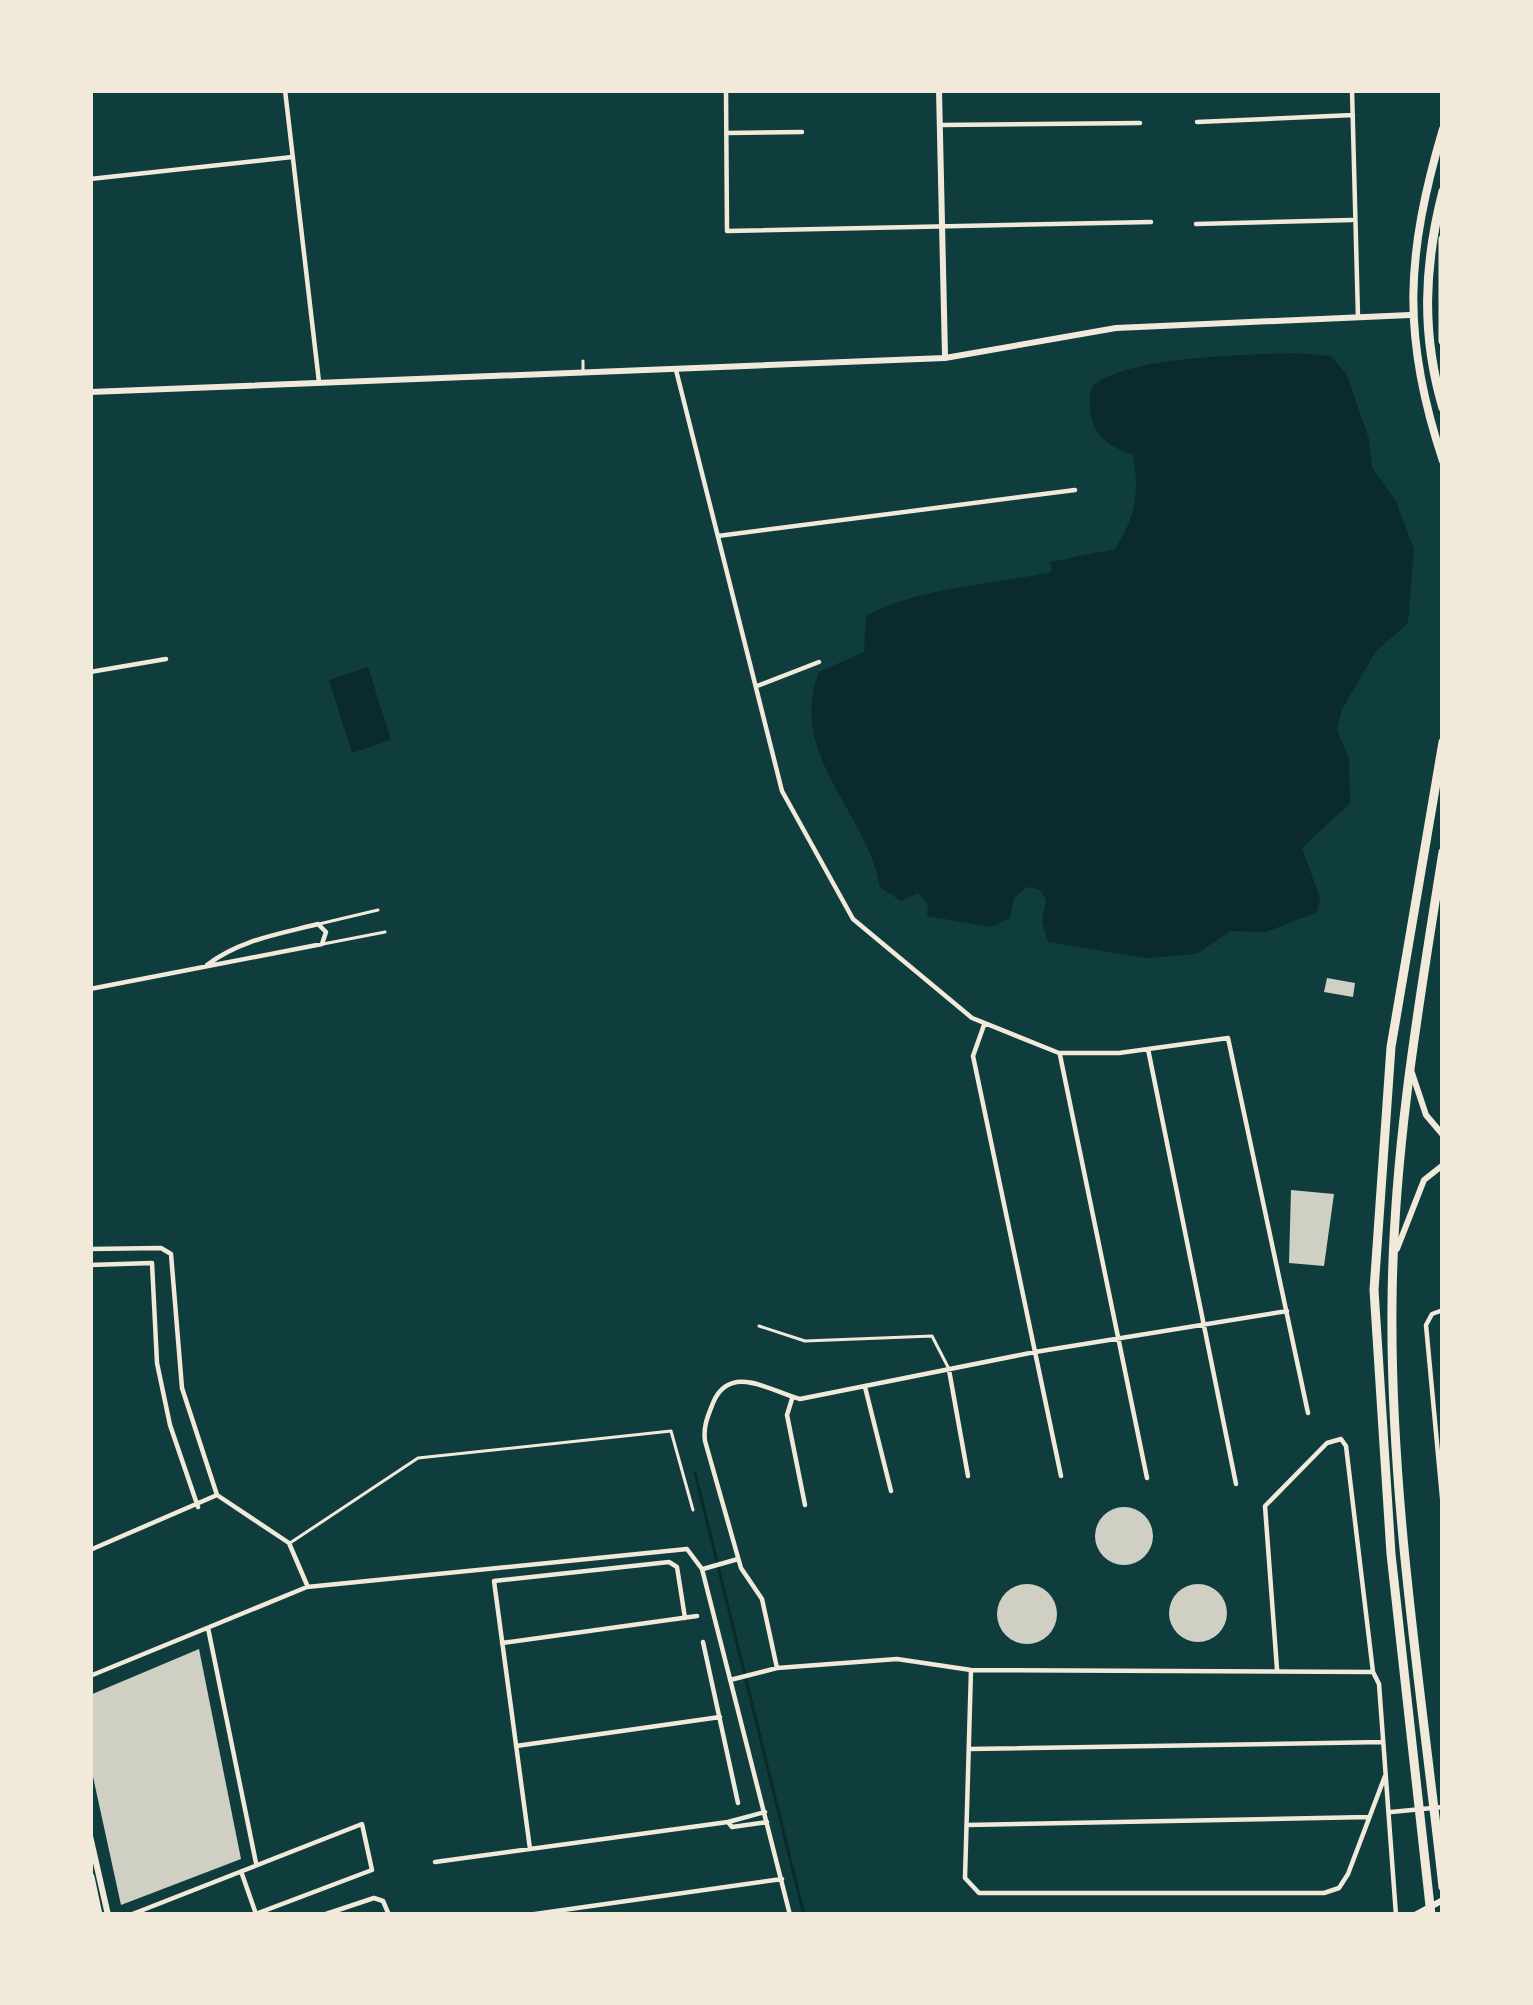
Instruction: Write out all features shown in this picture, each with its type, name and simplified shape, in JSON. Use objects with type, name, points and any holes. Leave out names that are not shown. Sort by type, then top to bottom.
[{"type":"highway","points":[[1443,190],[1426,300],[1430,354],[1443,408]]},
{"type":"highway","points":[[1443,239],[1443,341]]},
{"type":"highway","points":[[1432,1915],[1386,1489],[1374,1290],[1391,1047],[1443,742]]},
{"type":"highway","points":[[1443,853],[1407,1058],[1394,1258],[1393,1358],[1443,1887]]},
{"type":"highway","points":[[90,1877],[96,1915]]},
{"type":"main road","points":[[1443,129],[1415,238],[1410,315],[1420,388],[1443,461]]},
{"type":"street","points":[[285,90],[320,383]]},
{"type":"street","points":[[726,90],[727,231],[1151,222]]},
{"type":"street","points":[[939,90],[946,358]]},
{"type":"street","points":[[1352,90],[1358,317]]},
{"type":"street","points":[[1196,122],[1353,116]]},
{"type":"street","points":[[940,124],[1140,123]]},
{"type":"street","points":[[726,134],[802,132]]},
{"type":"street","points":[[90,179],[292,157]]},
{"type":"street","points":[[1196,224],[1355,220]]},
{"type":"street","points":[[90,392],[946,358],[1116,328],[1410,315]]},
{"type":"street","points":[[676,370],[782,790],[854,919],[984,1025],[1059,1052],[1148,1049],[1228,1038],[1309,1413]]},
{"type":"street","points":[[716,536],[1076,490]]},
{"type":"street","points":[[90,672],[166,659]]},
{"type":"street","points":[[756,686],[819,662]]},
{"type":"street","points":[[90,988],[322,944],[326,932],[318,924],[228,949],[207,965]]},
{"type":"street","points":[[984,1025],[974,1056],[1061,1476]]},
{"type":"street","points":[[1148,1049],[1235,1484]]},
{"type":"street","points":[[1059,1052],[1147,1478]]},
{"type":"street","points":[[1407,1058],[1426,1115],[1443,1135]]},
{"type":"street","points":[[1394,1258],[1424,1180],[1443,1165]]},
{"type":"street","points":[[90,1249],[161,1248],[171,1255],[182,1388],[217,1495],[289,1544],[307,1587]]},
{"type":"street","points":[[90,1265],[151,1262],[157,1363],[170,1425],[198,1507]]},
{"type":"street","points":[[1443,1310],[1432,1314],[1426,1324],[1443,1508]]},
{"type":"street","points":[[777,1668],[761,1599],[738,1559],[710,1462],[705,1424],[719,1389],[728,1383],[766,1384],[792,1397],[865,1387],[1035,1352],[1287,1311]]},
{"type":"street","points":[[949,1370],[968,1476]]},
{"type":"street","points":[[865,1387],[891,1491]]},
{"type":"street","points":[[792,1397],[787,1415],[805,1505]]},
{"type":"street","points":[[1277,1669],[1265,1506],[1327,1443],[1341,1439],[1373,1672],[1379,1684],[1396,1915]]},
{"type":"street","points":[[90,1550],[217,1495]]},
{"type":"street","points":[[90,1676],[307,1587],[671,1550],[694,1552],[790,1915]]},
{"type":"street","points":[[702,1569],[738,1559]]},
{"type":"street","points":[[530,1849],[494,1581],[670,1562],[677,1567],[685,1618]]},
{"type":"street","points":[[502,1643],[697,1616]]},
{"type":"street","points":[[208,1628],[257,1865]]},
{"type":"street","points":[[703,1642],[738,1804]]},
{"type":"street","points":[[730,1680],[777,1668],[897,1659],[971,1670],[1373,1672]]},
{"type":"street","points":[[971,1670],[965,1878],[979,1893],[1324,1893],[1339,1888],[1348,1874],[1387,1771]]},
{"type":"street","points":[[516,1746],[721,1717]]},
{"type":"street","points":[[969,1749],[1384,1742]]},
{"type":"street","points":[[1390,1812],[1443,1807]]},
{"type":"street","points":[[435,1862],[728,1822],[764,1812]]},
{"type":"street","points":[[967,1825],[1369,1817]]},
{"type":"street","points":[[728,1822],[732,1827],[767,1822]]},
{"type":"street","points":[[130,1915],[362,1825],[372,1870],[255,1914],[241,1872]]},
{"type":"street","points":[[90,1836],[108,1915]]},
{"type":"street","points":[[528,1915],[782,1879]]},
{"type":"street","points":[[90,1894],[96,1915]]},
{"type":"street","points":[[323,1915],[374,1898],[383,1901],[389,1915]]},
{"type":"street","points":[[1415,1915],[1443,1900]]},
{"type":"lane","points":[[583,361],[583,374]]},
{"type":"lane","points":[[318,924],[378,910]]},
{"type":"lane","points":[[322,944],[385,932]]},
{"type":"lane","points":[[759,1326],[805,1341],[932,1336],[949,1370]]},
{"type":"lane","points":[[289,1544],[418,1458],[671,1431],[693,1510]]},
{"type":"water","points":[[1295,353],[1331,356],[1347,375],[1369,439],[1372,468],[1396,501],[1414,549],[1408,623],[1376,651],[1342,709],[1337,730],[1349,759],[1350,803],[1302,848],[1320,898],[1317,912],[1266,932],[1230,931],[1197,954],[1147,958],[1048,942],[1042,921],[1046,900],[1039,889],[1027,887],[1014,898],[1010,918],[991,927],[927,916],[928,904],[918,893],[901,901],[880,887],[813,730],[812,702],[819,672],[864,652],[866,616],[888,606],[934,592],[1052,572],[1050,562],[1115,549],[1131,515],[1136,481],[1133,455],[1103,438],[1090,413],[1091,388],[1106,377],[1187,359]]},
{"type":"water","points":[[368,667],[391,740],[352,753],[329,680]]},
{"type":"building","points":[[1327,978],[1355,983],[1353,997],[1324,992]]},
{"type":"building","points":[[1291,1190],[1334,1194],[1324,1266],[1289,1263]]},
{"type":"building","points":[[1124,1507],[1144,1516],[1153,1536],[1144,1556],[1124,1565],[1104,1556],[1095,1536],[1104,1516]]},
{"type":"building","points":[[1027,1584],[1048,1593],[1057,1614],[1048,1635],[1027,1644],[1006,1635],[997,1614],[1006,1593]]},
{"type":"building","points":[[1198,1584],[1218,1593],[1227,1613],[1218,1633],[1198,1642],[1178,1633],[1169,1613],[1178,1593]]},
{"type":"building","points":[[199,1649],[241,1859],[121,1905],[90,1763],[90,1695]]},
{"type":"waterway","points":[[695,1473],[804,1915]]}]
